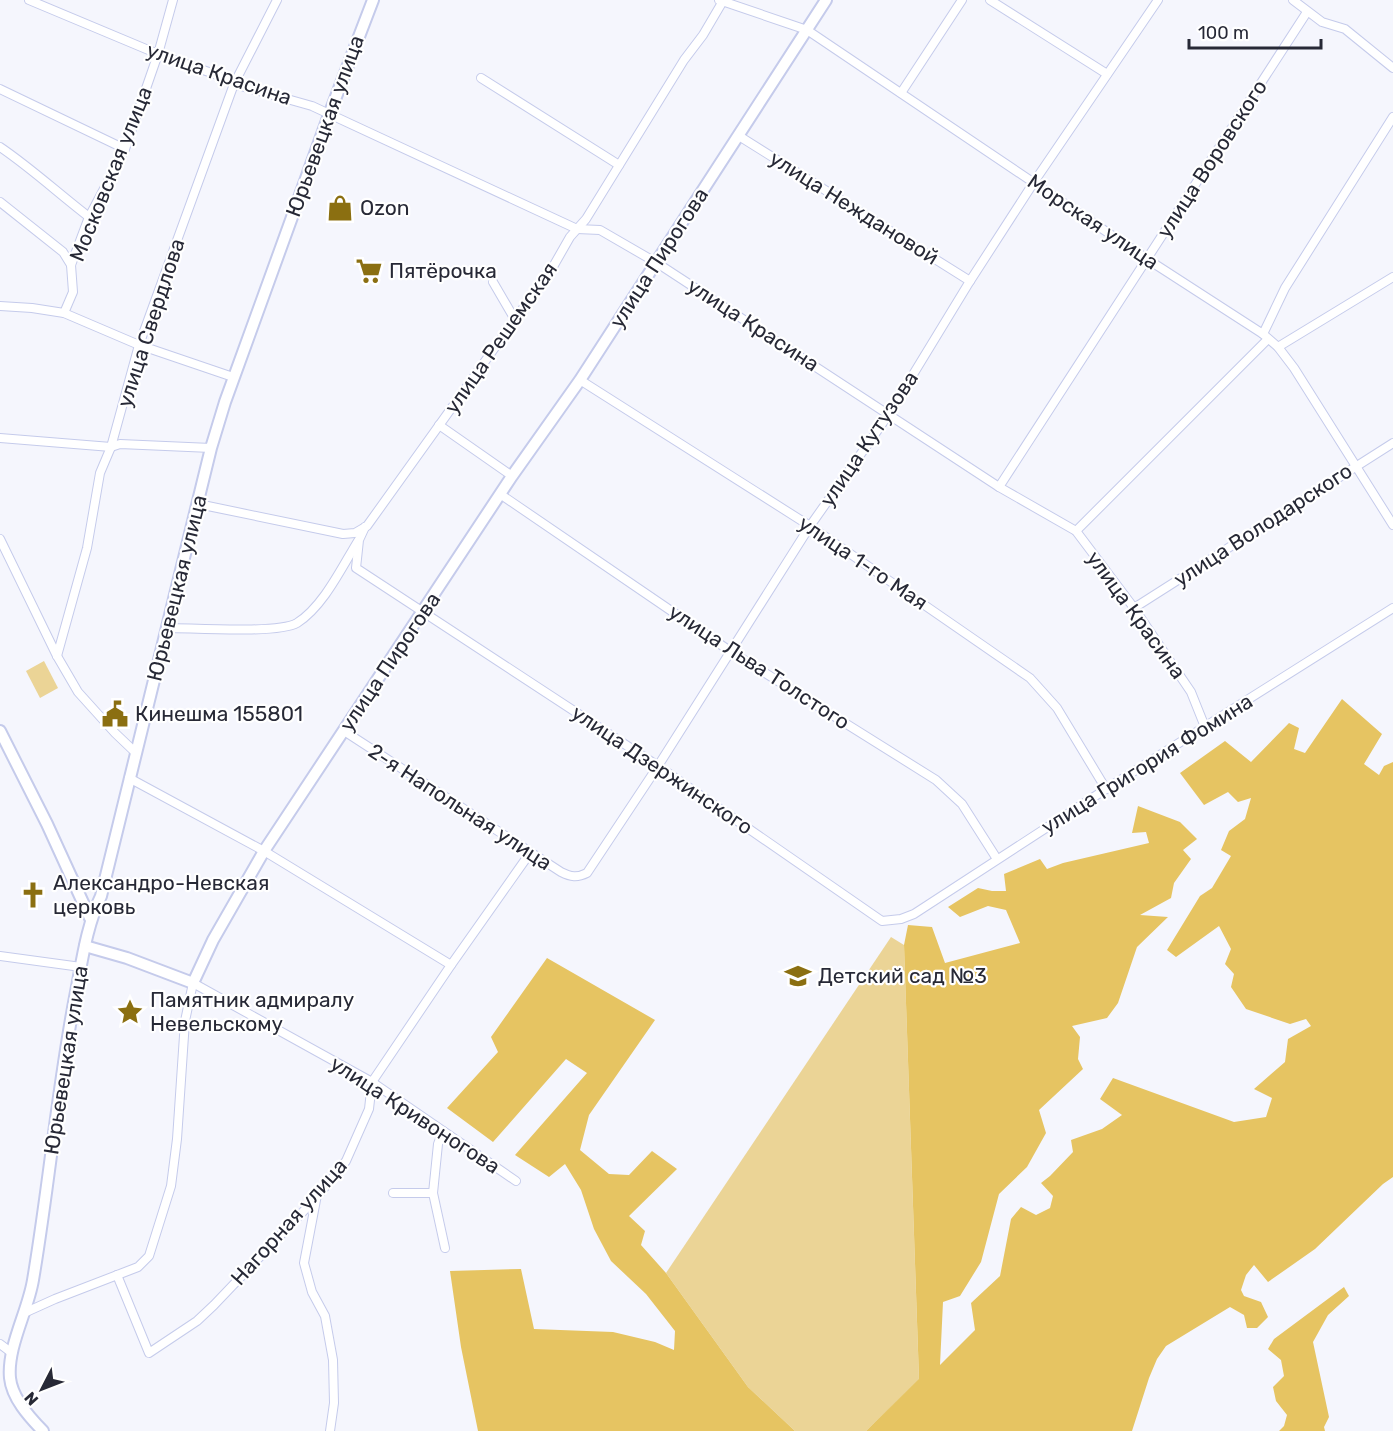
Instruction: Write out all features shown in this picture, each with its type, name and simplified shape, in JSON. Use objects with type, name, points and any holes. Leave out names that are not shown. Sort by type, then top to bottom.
[{"type":"street","name":"улица Красина","points":[[29,0],[158,54],[220,76],[234,84],[312,106],[577,229],[600,230],[657,263],[999,487],[1076,531],[1134,608],[1191,692],[1206,727]]},
{"type":"street","name":"Московская улица","points":[[64,313],[73,292],[71,265],[89,217],[125,149],[158,54],[173,0]]},
{"type":"street","name":"улица Свердлова","points":[[57,656],[87,548],[100,473],[111,447],[139,345],[234,84],[277,0]]},
{"type":"street","name":"Морская улица","points":[[722,0],[807,30],[1278,347],[1294,368],[1393,525]]},
{"type":"street","name":"улица Решемская","points":[[359,540],[365,527],[380,510],[586,219],[684,60],[703,35],[722,0]]},
{"type":"street","name":"улица Пирогова","points":[[24,1314],[55,1299],[138,1267],[149,1256],[171,1186],[177,1139],[185,1021],[193,983],[213,940],[264,851],[512,476],[580,380],[826,0]]},
{"type":"street","points":[[901,93],[962,0]]},
{"type":"street","points":[[990,0],[1107,74]]},
{"type":"street","name":"улица Кутузова","points":[[579,877],[594,866],[810,526],[889,414],[970,281],[1034,182],[1158,0]]},
{"type":"street","points":[[1293,0],[1322,22],[1345,29],[1393,68]]},
{"type":"street","name":"Юрьевецкая улица","points":[[43,1431],[33,1421],[13,1391],[10,1378],[12,1353],[32,1284],[64,1051],[90,918],[101,896],[211,448],[233,377],[369,2]]},
{"type":"street","name":"улица Воровского","points":[[999,487],[1307,12]]},
{"type":"street","points":[[481,78],[619,165]]},
{"type":"street","points":[[0,89],[125,149]]},
{"type":"street","points":[[1076,531],[1265,337],[1285,288],[1393,117]]},
{"type":"street","name":"улица Неждановой","points":[[739,136],[970,281]]},
{"type":"street","points":[[0,147],[26,164],[89,217]]},
{"type":"street","points":[[0,202],[63,252],[71,265]]},
{"type":"street","points":[[1278,347],[1393,277]]},
{"type":"street","points":[[493,282],[514,318]]},
{"type":"street","points":[[0,306],[64,313],[139,345],[233,377]]},
{"type":"street","name":"улица 1-го Мая","points":[[580,380],[810,526],[1030,678],[1057,708],[1106,789]]},
{"type":"street","points":[[439,425],[512,476]]},
{"type":"street","points":[[0,438],[111,447],[120,444],[211,448]]},
{"type":"street","name":"улица Володарского","points":[[1134,608],[1393,443]]},
{"type":"street","name":"улица Льва Толстого","points":[[500,494],[730,651],[936,780],[962,804],[997,859]]},
{"type":"street","points":[[198,504],[342,534],[355,533],[365,527]]},
{"type":"street","points":[[0,539],[57,656],[78,692],[136,753]]},
{"type":"street","points":[[167,628],[268,629],[296,624],[320,602],[359,540]]},
{"type":"street","name":"улица Дзержинского","points":[[359,540],[356,568],[658,766],[882,921],[901,920]]},
{"type":"street","name":"улица Григория Фомина","points":[[901,920],[914,914],[1106,789],[1393,608]]},
{"type":"street","points":[[0,731],[47,824],[90,918]]},
{"type":"street","name":"2-я Напольная улица","points":[[344,731],[530,853],[570,877],[579,877]]},
{"type":"street","points":[[129,778],[264,851],[451,965]]},
{"type":"street","name":"Нагорная улица","points":[[117,1275],[149,1353],[197,1321],[316,1198],[346,1161],[369,1109],[372,1082],[530,853]]},
{"type":"street","name":"улица Кривоногова","points":[[85,946],[127,958],[193,983],[372,1082],[516,1181]]},
{"type":"street","points":[[0,956],[81,967]]},
{"type":"street","points":[[443,1131],[438,1144],[433,1193],[445,1248]]},
{"type":"street","points":[[393,1193],[433,1193]]},
{"type":"street","points":[[316,1198],[304,1263],[312,1292],[326,1316],[333,1360],[334,1403],[330,1431]]},
{"type":"street","points":[[0,1344],[12,1353]]},
{"type":"shaded area","points":[[44,661],[58,688],[40,698],[26,671]]},
{"type":"shaded area","points":[[1342,699],[1382,734],[1364,764],[1379,775],[1384,766],[1393,762],[1393,1177],[1315,1249],[1268,1282],[1254,1265],[1246,1275],[1241,1290],[1244,1296],[1261,1302],[1268,1317],[1257,1328],[1247,1328],[1244,1315],[1230,1307],[1166,1346],[1157,1359],[1149,1378],[1132,1431],[866,1431],[919,1379],[904,945],[908,925],[932,927],[945,963],[1020,943],[1006,910],[988,906],[960,917],[948,907],[978,888],[1006,891],[1004,874],[1040,859],[1047,869],[1063,863],[1149,843],[1146,832],[1132,833],[1138,806],[1180,822],[1197,839],[1183,850],[1191,859],[1174,883],[1171,898],[1140,915],[1168,917],[1137,947],[1118,1003],[1107,1018],[1072,1026],[1080,1037],[1078,1059],[1083,1069],[1039,1110],[1046,1133],[1027,1167],[999,1194],[981,1262],[960,1296],[943,1302],[940,1365],[975,1330],[971,1303],[1000,1276],[1011,1219],[1021,1207],[1036,1215],[1050,1208],[1053,1196],[1041,1183],[1073,1152],[1071,1140],[1102,1129],[1122,1115],[1100,1099],[1113,1078],[1234,1122],[1266,1117],[1272,1098],[1254,1089],[1285,1062],[1288,1039],[1311,1026],[1306,1019],[1290,1024],[1246,1009],[1231,987],[1234,974],[1225,964],[1231,949],[1219,926],[1176,957],[1167,950],[1200,896],[1212,888],[1231,856],[1221,850],[1229,831],[1245,819],[1251,798],[1238,802],[1228,792],[1204,805],[1180,773],[1225,741],[1251,762],[1289,723],[1299,728],[1294,749],[1305,753]]},
{"type":"shaded area","points":[[891,937],[904,945],[919,1380],[866,1431],[795,1431],[748,1387],[666,1273]]},
{"type":"shaded area","points":[[547,958],[655,1020],[589,1115],[580,1150],[609,1174],[629,1175],[652,1151],[677,1169],[629,1216],[645,1231],[641,1245],[666,1273],[748,1387],[795,1431],[478,1431],[461,1347],[450,1271],[521,1269],[534,1329],[613,1332],[655,1342],[674,1350],[675,1331],[646,1294],[611,1261],[594,1229],[581,1190],[565,1164],[549,1177],[515,1155],[587,1073],[566,1059],[493,1142],[447,1108],[498,1052],[491,1037]]},
{"type":"shaded area","points":[[1344,1287],[1349,1296],[1328,1315],[1313,1342],[1329,1417],[1324,1427],[1325,1431],[1279,1431],[1284,1426],[1287,1415],[1276,1401],[1273,1387],[1284,1376],[1281,1360],[1268,1349],[1274,1339]]},
{"type":"place","name":"Ozon","points":[[340,208]]},
{"type":"place","name":"Пятёрочка","points":[[369,271]]},
{"type":"place","name":"Кинешма 155801","points":[[115,714]]},
{"type":"place","name":"Александро-Невская церковь","points":[[33,895]]},
{"type":"place","name":"Детский сад №3","points":[[798,976]]},
{"type":"place","name":"Памятник адмиралу Невельскому","points":[[130,1012]]}]
